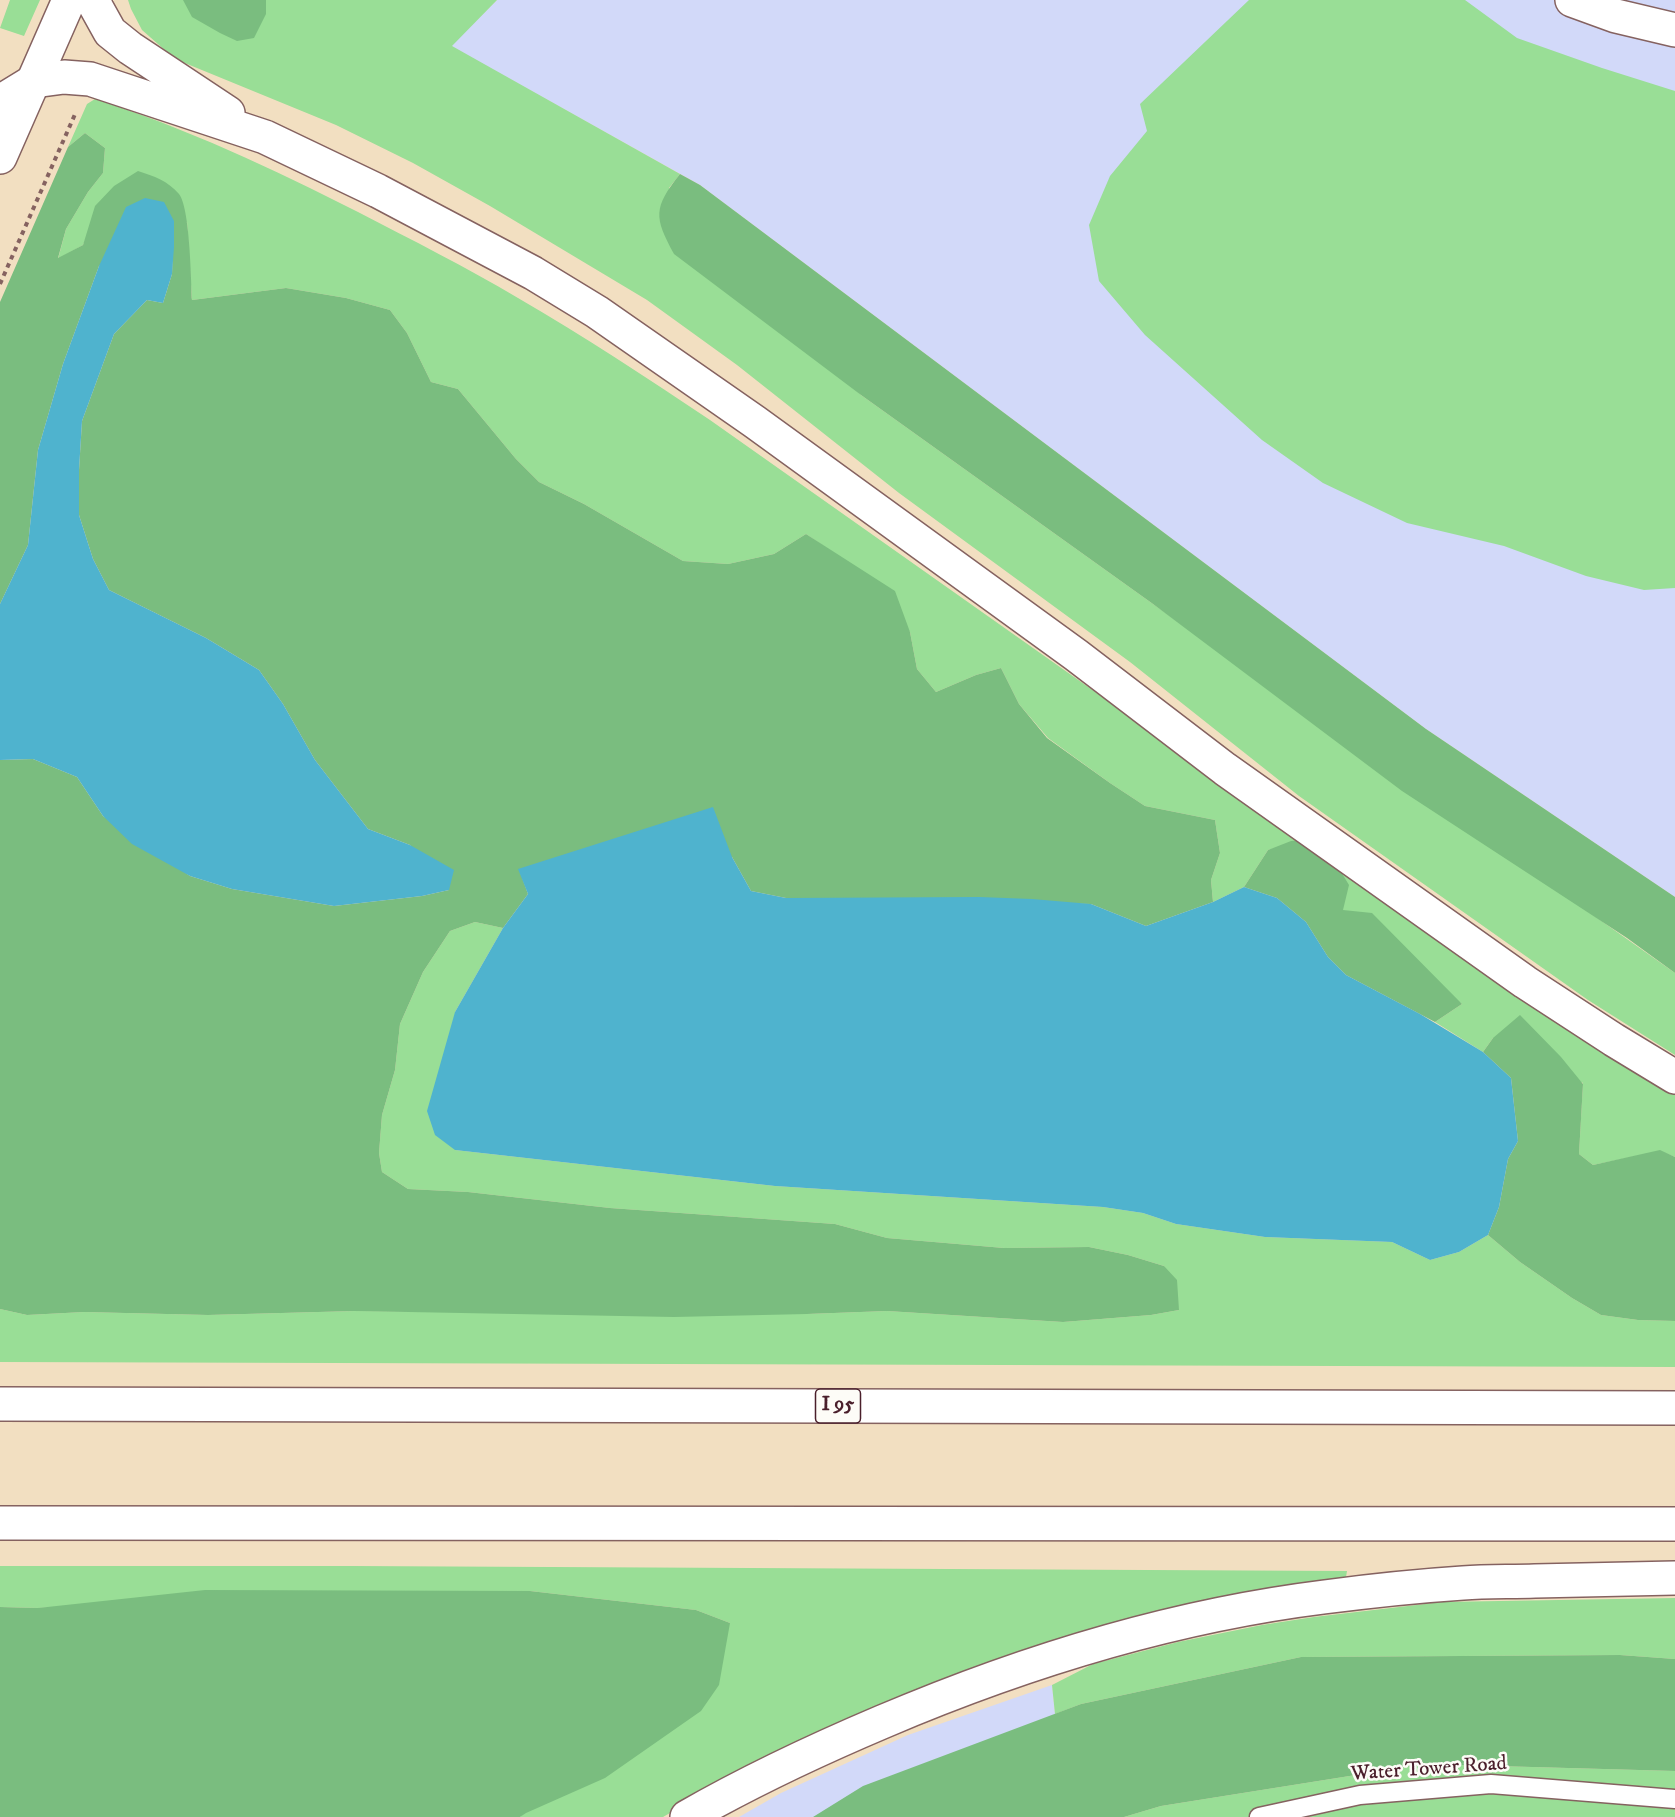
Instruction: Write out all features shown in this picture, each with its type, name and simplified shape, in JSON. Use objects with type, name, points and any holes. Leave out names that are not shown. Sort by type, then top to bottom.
[{"type":"main road","points":[[0,158],[69,0]]},
{"type":"main road","points":[[95,0],[110,32],[123,43],[265,137]]},
{"type":"main road","points":[[1572,0],[1616,16],[1675,30]]},
{"type":"main road","points":[[0,102],[34,81],[64,77],[90,79],[265,137],[378,191],[533,273],[597,312],[755,422],[1076,655],[1225,769],[1525,982],[1675,1077]]},
{"type":"main road","name":"I 95","points":[[0,1404],[1675,1408]]},
{"type":"main road","points":[[0,1523],[1675,1524]]},
{"type":"main road","points":[[687,1817],[794,1761],[956,1692],[1073,1651],[1178,1624],[1321,1597],[1390,1589],[1466,1583],[1675,1578]]},
{"type":"lane","name":"Water Tower Road","points":[[1259,1817],[1360,1795],[1491,1784],[1675,1799]]},
{"type":"path","points":[[0,284],[76,111]]},
{"type":"shaded area","points":[[497,0],[1675,0],[1675,897],[1426,729],[700,185],[451,46]]},
{"type":"shaded area","points":[[1052,1685],[1066,1817],[739,1817],[781,1793],[908,1735]]},
{"type":"green space","points":[[10,0],[40,0],[24,36],[0,28]]},
{"type":"green space","points":[[128,0],[497,0],[452,46],[680,174],[669,188],[861,395],[1675,973],[1675,1055],[1588,1000],[1299,796],[1130,662],[899,493],[737,365],[647,300],[413,163],[336,125],[175,59],[142,30]]},
{"type":"green space","points":[[183,0],[266,0],[266,14],[254,38],[237,41],[192,17]]},
{"type":"green space","points":[[1249,0],[1465,0],[1517,38],[1675,91],[1675,588],[1644,590],[1586,576],[1504,546],[1407,523],[1323,483],[1262,440],[1145,335],[1099,281],[1089,225],[1110,176],[1147,131],[1140,104]]},
{"type":"green space","points":[[95,99],[196,136],[294,180],[459,265],[567,327],[710,420],[1305,840],[1268,850],[1244,887],[1213,902],[1211,880],[1220,853],[1215,820],[1145,806],[1110,783],[1048,738],[1019,704],[1001,668],[976,675],[936,692],[917,669],[910,632],[843,559],[806,534],[774,554],[728,564],[683,561],[584,504],[539,482],[516,459],[458,389],[431,382],[407,333],[390,310],[346,298],[286,288],[192,300],[187,222],[89,231],[83,245],[58,259],[66,229],[88,192],[103,173],[105,148],[85,133],[68,147],[87,104]]},
{"type":"green space","points":[[85,133],[105,148],[103,173],[88,192],[66,229],[58,258],[83,245],[95,206],[114,186],[138,171],[150,175],[175,189],[183,202],[189,244],[192,300],[286,288],[346,298],[390,310],[407,333],[431,382],[458,389],[516,459],[539,482],[584,504],[683,561],[728,564],[774,554],[806,534],[895,591],[910,632],[917,669],[936,692],[976,675],[1001,668],[1019,704],[1047,738],[1110,783],[1145,806],[1215,820],[1220,853],[1211,880],[1213,902],[1146,926],[1091,904],[786,898],[751,891],[732,857],[519,869],[528,894],[503,928],[475,922],[450,931],[423,972],[400,1024],[395,1070],[382,1115],[379,1153],[382,1172],[408,1189],[468,1192],[610,1208],[835,1224],[887,1238],[1004,1248],[1089,1247],[1128,1255],[1164,1266],[1177,1280],[1179,1310],[1151,1315],[1063,1322],[887,1311],[674,1317],[355,1311],[208,1315],[84,1312],[27,1315],[0,1309],[0,760],[33,759],[77,777],[103,816],[190,876],[232,889],[334,906],[422,896],[449,890],[410,845],[368,829],[315,760],[283,704],[259,670],[206,638],[109,590],[93,559],[79,515],[82,421],[114,334],[147,300],[163,303],[172,274],[174,221],[99,266],[63,364],[38,450],[28,545],[0,604],[0,302],[68,147]]},
{"type":"green space","points":[[680,174],[700,185],[1426,729],[1675,897],[1675,973],[1627,938],[1402,791],[1153,604],[861,395],[674,254],[663,231],[659,213],[665,196]]},
{"type":"green space","points":[[1305,840],[1335,862],[1349,885],[1343,910],[1372,913],[1462,1004],[1435,1022],[1346,975],[1328,957],[1306,922],[1277,898],[1244,887],[1268,850],[1291,841]]},
{"type":"green space","points":[[1336,862],[1675,1091],[1675,1157],[1660,1151],[1593,1165],[1579,1154],[1583,1083],[1493,1038],[1483,1052],[1435,1022],[1462,1004],[1342,911]]},
{"type":"green space","points":[[475,922],[503,928],[455,1012],[455,1150],[775,1186],[1103,1207],[1143,1213],[1176,1224],[1265,1237],[1392,1242],[1430,1260],[1459,1252],[1488,1235],[1520,1262],[1601,1315],[1638,1320],[1675,1321],[1675,1367],[0,1362],[0,1309],[27,1315],[84,1312],[208,1315],[355,1311],[807,1314],[887,1311],[1063,1322],[1151,1315],[1179,1310],[1164,1266],[1128,1255],[1089,1247],[1004,1248],[887,1238],[835,1224],[610,1208],[468,1192],[408,1189],[382,1172],[379,1153],[382,1115],[395,1070],[400,1024],[423,972],[450,931]]},
{"type":"green space","points":[[1520,1015],[1561,1057],[1583,1084],[1579,1154],[1593,1165],[1660,1150],[1675,1157],[1675,1321],[1638,1320],[1601,1315],[1520,1262],[1488,1235],[1499,1207],[1508,1159],[1518,1141],[1511,1078],[1483,1052],[1493,1038]]},
{"type":"green space","points":[[0,1566],[1347,1571],[1345,1583],[738,1774],[663,1817],[520,1817],[730,1623],[696,1610],[530,1591],[38,1608],[0,1607]]},
{"type":"green space","points":[[205,1590],[530,1591],[696,1610],[730,1623],[719,1685],[701,1711],[605,1778],[520,1817],[0,1817],[0,1607],[38,1608]]},
{"type":"green space","points":[[1675,1598],[1675,1659],[1620,1655],[1301,1657],[1081,1704],[1055,1714],[1052,1685],[1093,1664],[1178,1642],[1262,1625],[1442,1602]]},
{"type":"green space","points":[[1620,1655],[1675,1659],[1675,1771],[1425,1764],[1161,1806],[1124,1817],[813,1817],[863,1786],[1081,1704],[1301,1657]]},
{"type":"green space","points":[[1425,1764],[1675,1771],[1675,1817],[1124,1817],[1161,1806]]},
{"type":"water","points":[[145,198],[164,202],[174,221],[172,274],[163,303],[147,300],[114,334],[82,421],[79,515],[93,559],[109,590],[206,638],[259,670],[283,704],[315,760],[368,829],[410,845],[454,870],[449,890],[422,896],[334,906],[232,889],[190,876],[132,844],[103,816],[77,777],[33,759],[0,760],[0,604],[28,545],[38,450],[63,364],[99,266],[126,207]]},
{"type":"water","points":[[713,807],[732,857],[751,891],[786,898],[1032,899],[1091,904],[1146,926],[1213,902],[1244,887],[1277,898],[1306,922],[1328,957],[1346,975],[1420,1014],[1483,1052],[1511,1078],[1518,1141],[1508,1159],[1499,1207],[1488,1235],[1459,1252],[1430,1260],[1392,1242],[1265,1237],[1176,1224],[1143,1213],[1103,1207],[775,1186],[455,1150],[435,1135],[427,1111],[455,1012],[503,928],[528,894],[518,869]]}]
